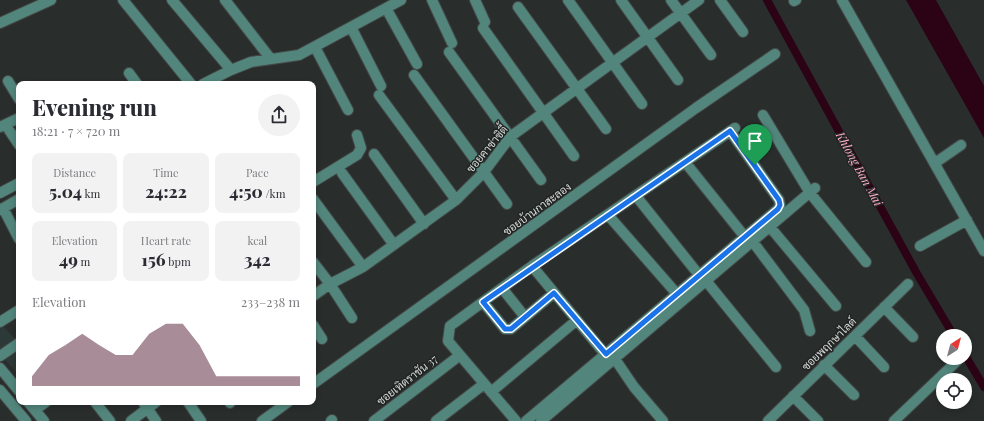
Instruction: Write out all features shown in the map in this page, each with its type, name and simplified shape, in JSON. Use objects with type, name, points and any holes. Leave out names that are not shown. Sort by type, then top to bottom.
[{"type":"street","points":[[123,0],[189,81]]},
{"type":"street","points":[[172,0],[231,70]]},
{"type":"street","points":[[224,0],[270,58]]},
{"type":"street","points":[[210,81],[251,62],[270,58],[299,55],[401,0]]},
{"type":"street","points":[[432,0],[451,47],[510,137],[541,180]]},
{"type":"street","points":[[475,0],[484,25],[574,156]]},
{"type":"street","points":[[568,0],[642,104]]},
{"type":"street","points":[[621,0],[678,80]]},
{"type":"street","points":[[671,0],[711,55]]},
{"type":"street","name":"ซอยคาซ่าซิตี้","points":[[316,294],[330,284],[363,266],[456,200],[484,172],[510,137],[698,0]]},
{"type":"street","points":[[720,0],[743,32]]},
{"type":"street","points":[[842,0],[984,251]]},
{"type":"street","points":[[0,23],[46,1]]},
{"type":"street","points":[[518,6],[606,129]]},
{"type":"street","points":[[386,8],[417,64]]},
{"type":"street","points":[[351,27],[380,91],[456,200]]},
{"type":"street","points":[[315,47],[348,110]]},
{"type":"street","name":"ซอยบ้านกาสะลอง","points":[[316,382],[684,116],[776,54]]},
{"type":"street","points":[[129,73],[135,81]]},
{"type":"street","points":[[414,75],[507,204]]},
{"type":"street","points":[[8,81],[16,94]]},
{"type":"street","points":[[762,115],[812,190],[866,262]]},
{"type":"street","points":[[16,120],[5,129],[16,142]]},
{"type":"street","points":[[516,421],[448,341],[450,326],[532,266],[732,129],[779,200],[780,205],[749,239],[703,278],[615,359],[541,421]]},
{"type":"street","points":[[316,180],[357,156],[361,148],[357,135]]},
{"type":"street","points":[[935,163],[961,145]]},
{"type":"street","points":[[374,154],[424,224]]},
{"type":"street","points":[[685,162],[749,239],[804,310],[810,330]]},
{"type":"street","points":[[342,173],[394,245]]},
{"type":"street","points":[[0,193],[16,185]]},
{"type":"street","points":[[749,239],[770,227],[812,190]]},
{"type":"street","points":[[636,196],[776,366]]},
{"type":"street","points":[[16,201],[1,209],[16,234]]},
{"type":"street","points":[[316,203],[363,266]]},
{"type":"street","points":[[608,215],[676,294]]},
{"type":"street","points":[[920,246],[967,220]]},
{"type":"street","points":[[770,227],[836,306]]},
{"type":"street","points":[[316,266],[330,284],[352,318]]},
{"type":"street","points":[[532,266],[606,354]]},
{"type":"street","points":[[526,421],[676,294],[703,278]]},
{"type":"street","name":"ซอยพฤกษาไลต์","points":[[768,421],[908,284]]},
{"type":"street","points":[[502,288],[526,317]]},
{"type":"street","points":[[483,302],[505,329],[511,329],[554,293]]},
{"type":"street","points":[[884,307],[913,337]]},
{"type":"street","points":[[0,322],[16,312]]},
{"type":"street","points":[[436,421],[488,388],[577,320]]},
{"type":"street","points":[[316,330],[322,339]]},
{"type":"street","points":[[855,336],[884,367]]},
{"type":"street","points":[[0,356],[16,345]]},
{"type":"street","name":"ซอยเทิดราชัน 37","points":[[374,421],[455,359]]},
{"type":"street","points":[[615,359],[634,387],[663,421]]},
{"type":"street","points":[[824,365],[854,395]]},
{"type":"street","points":[[894,421],[953,365]]},
{"type":"street","points":[[0,368],[16,385]]},
{"type":"street","points":[[0,390],[26,421]]},
{"type":"street","points":[[794,396],[818,421]]},
{"type":"street","points":[[97,405],[110,421]]},
{"type":"street","points":[[131,421],[148,405]]},
{"type":"street","points":[[149,405],[156,421]]},
{"type":"street","points":[[190,405],[201,421]]},
{"type":"street","points":[[262,421],[284,405]]},
{"type":"street","points":[[32,406],[44,421]]},
{"type":"shaded area","points":[[906,0],[936,0],[984,86],[984,138]]},
{"type":"shaded area","points":[[0,323],[16,340],[16,372],[0,354]]},
{"type":"waterway","name":"Khlong Ban Mai","points":[[767,0],[916,272],[950,329]]},
{"type":"waterway","name":"Khlong Ban Mai","points":[[971,365],[984,387]]},
{"type":"route","points":[[730,131],[755,165],[779,200],[780,205],[778,209],[606,354],[554,293],[511,329],[505,329],[483,302],[532,266],[730,131]]}]
